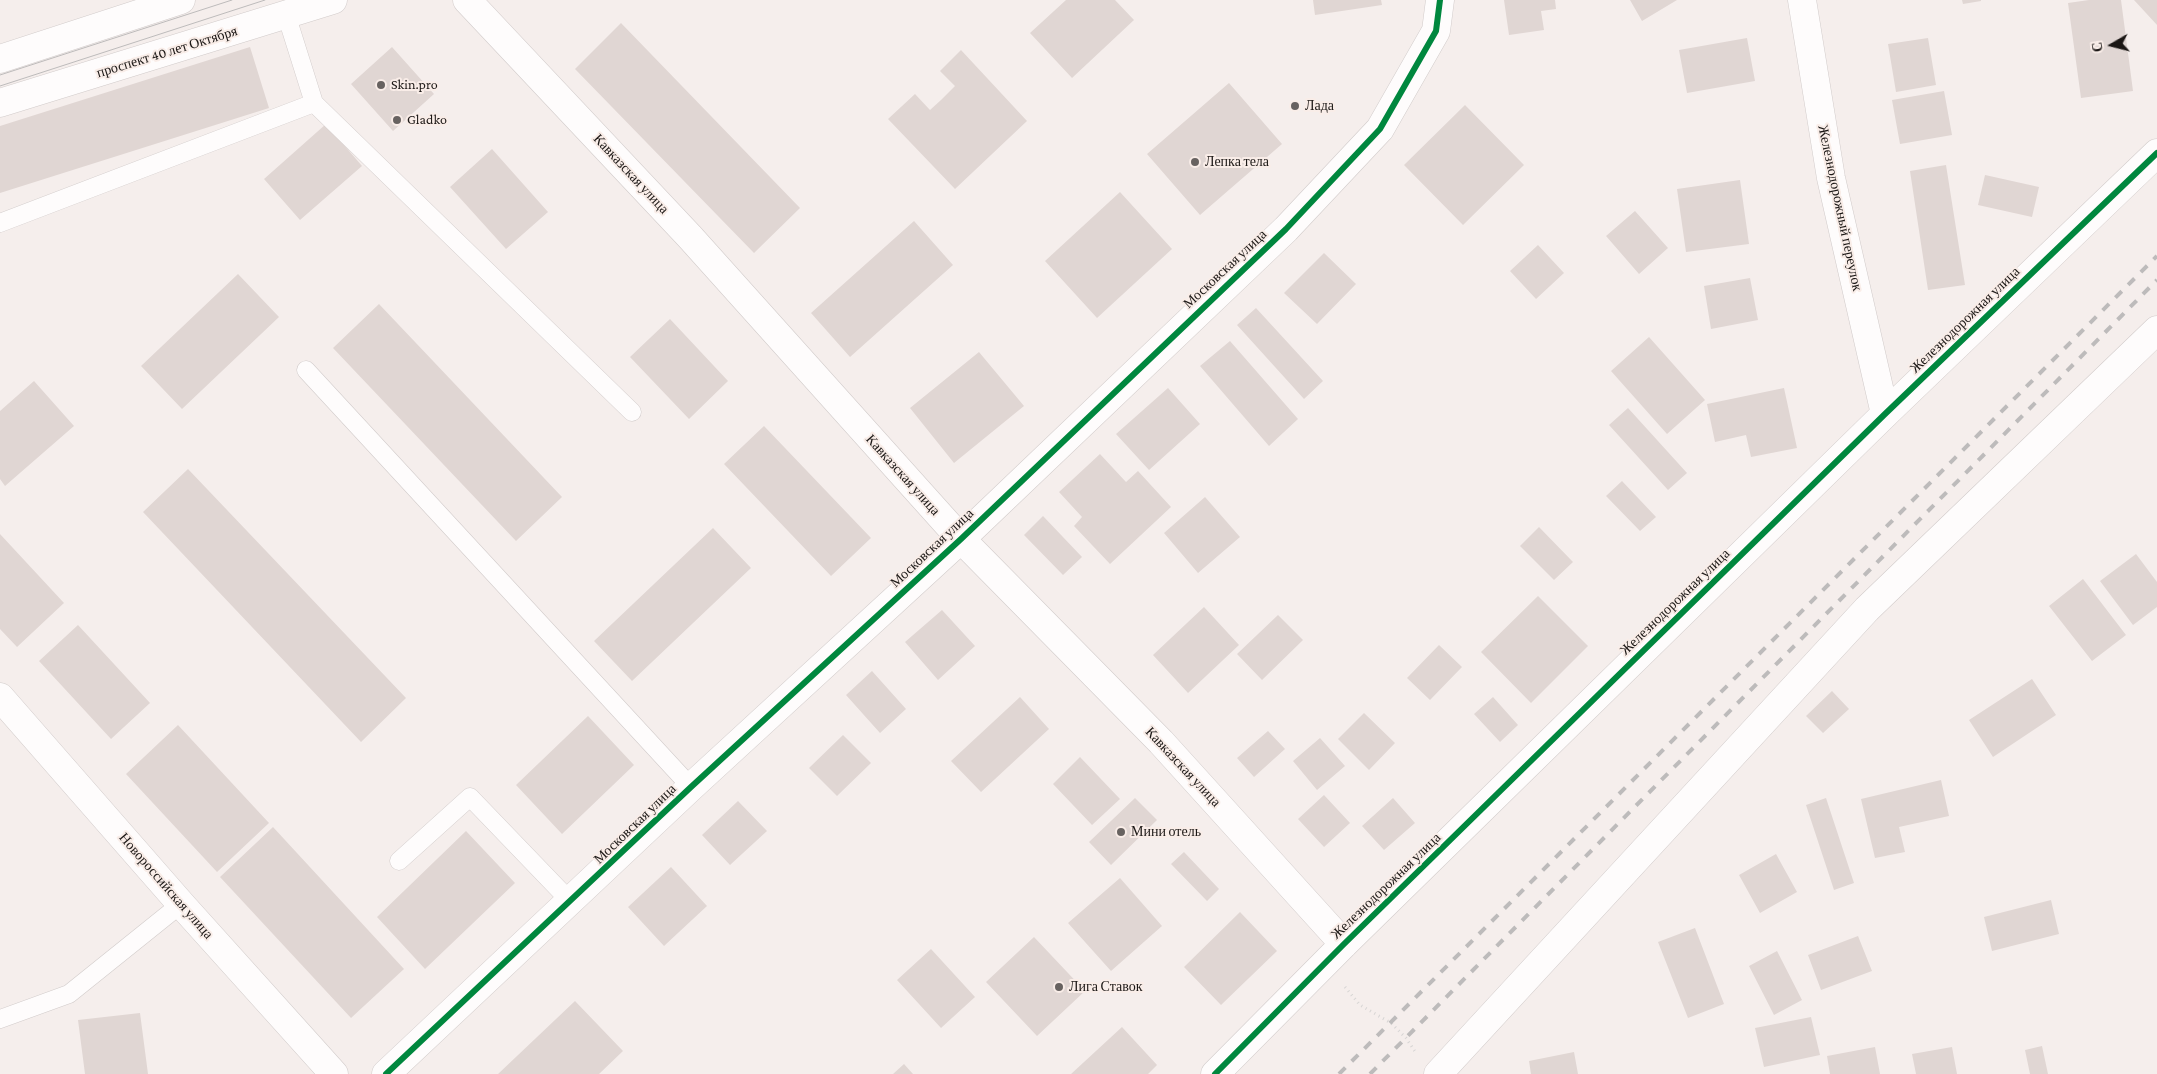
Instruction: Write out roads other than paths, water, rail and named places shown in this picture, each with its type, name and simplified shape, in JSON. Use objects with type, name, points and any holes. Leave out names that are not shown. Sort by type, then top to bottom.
[{"type":"street","points":[[0,59],[181,0]]},
{"type":"street","name":"проспект 40 лет Октября","points":[[0,103],[333,0]]},
{"type":"street","name":"Кавказская улица","points":[[467,0],[690,237],[961,539],[1161,742],[1344,944]]},
{"type":"street","name":"Московская улица","points":[[386,1074],[571,902],[691,787],[961,539],[1286,229],[1380,129],[1436,31],[1440,0]]},
{"type":"street","name":"Железнодорожный переулок","points":[[1802,0],[1831,178],[1885,414]]},
{"type":"street","name":"Железнодорожная улица","points":[[1215,1074],[1344,944],[1885,414],[2157,153]]},
{"type":"street","points":[[1429,1067],[1867,609],[2157,330]]},
{"type":"street","name":"Новороссийская улица","points":[[0,697],[181,904],[334,1074]]},
{"type":"lane","points":[[286,14],[314,103],[632,412]]},
{"type":"lane","points":[[0,223],[314,103]]},
{"type":"lane","points":[[306,370],[691,787]]},
{"type":"lane","points":[[399,861],[470,798],[571,902]]},
{"type":"lane","points":[[0,1019],[69,994],[181,904]]},
{"type":"tram line","points":[[0,75],[232,0]]},
{"type":"tram line","points":[[0,86],[265,0]]},
{"type":"railway","points":[[1339,1074],[2157,256]]},
{"type":"railway","points":[[1370,1074],[2157,280]]},
{"type":"place","name":"Skin.pro","points":[[381,85]]},
{"type":"place","name":"Лада","points":[[1295,106]]},
{"type":"place","name":"Gladko","points":[[397,120]]},
{"type":"place","name":"Лепка тела","points":[[1195,162]]},
{"type":"place","name":"Мини отель","points":[[1121,832]]},
{"type":"place","name":"Лига Ставок","points":[[1059,987]]}]
